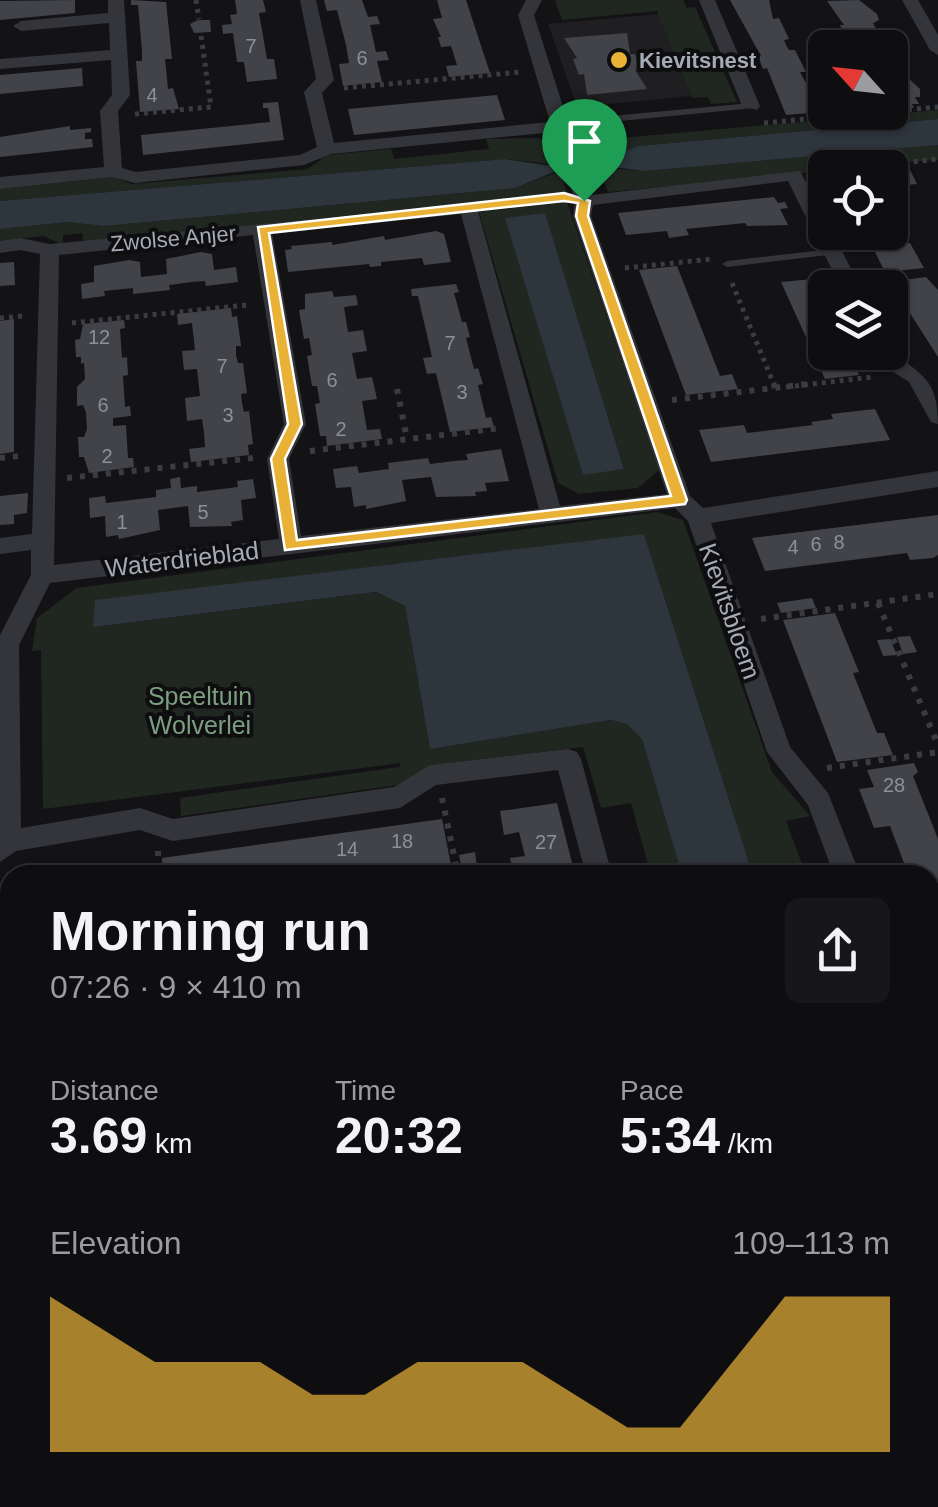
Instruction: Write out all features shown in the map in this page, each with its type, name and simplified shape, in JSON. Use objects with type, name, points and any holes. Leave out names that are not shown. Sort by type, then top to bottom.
[{"type":"street","points":[[308,0],[325,80],[313,92],[327,150]]},
{"type":"street","name":"Kievitsbloem","points":[[534,0],[526,16],[584,201],[582,216],[646,403],[734,622],[779,752],[819,800],[843,865]]},
{"type":"street","points":[[706,0],[752,106]]},
{"type":"street","points":[[910,0],[938,50]]},
{"type":"street","points":[[20,26],[116,8],[121,95],[109,111],[113,171]]},
{"type":"street","points":[[0,64],[120,54]]},
{"type":"street","points":[[0,182],[113,171],[135,178],[304,160],[327,150],[558,125]]},
{"type":"street","points":[[584,201],[794,174],[842,270]]},
{"type":"street","points":[[468,208],[552,516]]},
{"type":"street","name":"Zwolse Anjer","points":[[0,246],[20,244],[50,250],[468,208]]},
{"type":"street","points":[[262,230],[295,424],[278,459],[290,546]]},
{"type":"street","points":[[50,250],[42,576],[4,646],[4,846],[140,818],[173,830],[400,797],[437,774],[568,758],[597,865]]},
{"type":"street","points":[[905,370],[917,378],[938,417]]},
{"type":"street","name":"Waterdrieblad","points":[[42,576],[552,516],[689,509],[938,479]]},
{"type":"street","points":[[0,546],[40,541]]},
{"type":"lane","points":[[558,125],[752,106]]},
{"type":"lane","points":[[728,264],[832,252]]},
{"type":"path","points":[[196,0],[199,18]]},
{"type":"path","points":[[110,117],[211,107],[201,35]]},
{"type":"path","points":[[313,92],[542,70]]},
{"type":"path","points":[[908,110],[938,107]]},
{"type":"path","points":[[908,162],[938,159]]},
{"type":"path","points":[[468,208],[564,197],[584,201]]},
{"type":"path","points":[[600,270],[720,258],[728,264],[774,388]]},
{"type":"path","points":[[49,326],[274,303]]},
{"type":"path","points":[[646,403],[909,373]]},
{"type":"path","points":[[397,389],[407,440]]},
{"type":"path","points":[[734,622],[938,594]]},
{"type":"path","points":[[796,773],[938,749],[878,603]]},
{"type":"path","points":[[437,774],[456,865]]},
{"type":"shaded area","name":"Kievitsnest","points":[[659,14],[691,96],[577,107],[548,24]]},
{"type":"shaded area","points":[[938,119],[938,145],[808,150],[808,157],[645,171],[604,166],[601,161],[638,146],[816,130],[908,130],[908,122]]},
{"type":"shaded area","points":[[505,159],[552,166],[554,172],[515,188],[104,226],[68,222],[0,229],[0,201]]},
{"type":"shaded area","points":[[545,213],[624,469],[583,475],[505,218]]},
{"type":"shaded area","points":[[644,534],[750,865],[679,865],[642,739],[627,724],[611,720],[430,749],[405,606],[376,592],[93,627],[95,600]]},
{"type":"green space","points":[[555,0],[683,0],[687,8],[695,7],[737,102],[711,104],[708,97],[692,98],[657,11],[562,20]]},
{"type":"green space","points":[[938,110],[938,119],[908,122],[908,113]]},
{"type":"green space","points":[[808,121],[808,130],[816,130],[638,146],[601,161],[597,161],[592,148],[598,140]]},
{"type":"green space","points":[[538,138],[552,145],[558,165],[505,159],[0,201],[0,189],[113,177],[132,184],[308,169],[327,155],[391,149],[394,159],[489,149],[486,139]]},
{"type":"green space","points":[[938,145],[938,160],[908,162],[908,150],[882,150]]},
{"type":"green space","points":[[808,157],[808,173],[608,192],[598,167],[645,171]]},
{"type":"green space","points":[[560,171],[567,193],[84,243],[82,233],[63,235],[63,245],[44,236],[0,241],[0,229],[68,222],[104,226],[515,188]]},
{"type":"green space","points":[[567,202],[659,470],[638,488],[579,494],[558,483],[479,212]],"holes":[[[545,214],[624,468],[583,474],[506,219]]]},
{"type":"green space","name":"Speeltuin Wolverlei","points":[[657,512],[683,520],[772,772],[810,816],[786,821],[802,865],[750,865],[644,534],[93,627],[376,592],[405,606],[430,749],[611,720],[627,724],[642,739],[679,865],[648,865],[631,803],[601,808],[583,747],[432,765],[397,785],[181,816],[180,798],[399,767],[401,763],[43,809],[41,650],[32,651],[37,618],[77,588]]},
{"type":"building","points":[[75,0],[75,13],[0,20],[0,1]]},
{"type":"building","points":[[131,0],[166,2],[172,59],[165,59],[168,89],[173,88],[179,109],[140,112],[136,61],[142,61],[142,51],[138,5],[131,5]]},
{"type":"building","points":[[235,0],[263,0],[266,12],[259,13],[267,59],[274,59],[277,79],[247,82],[244,62],[237,62],[233,33],[223,34],[222,25],[232,24],[230,15],[237,14]]},
{"type":"building","points":[[324,0],[362,0],[368,17],[377,16],[380,24],[370,25],[376,52],[386,51],[389,60],[377,61],[382,82],[343,86],[339,64],[349,63],[346,45],[337,10],[327,11]]},
{"type":"building","points":[[437,0],[466,0],[490,73],[449,77],[446,66],[457,65],[451,46],[441,47],[433,19],[442,18]]},
{"type":"building","points":[[730,0],[769,0],[773,19],[779,18],[789,39],[784,40],[786,45],[795,50],[806,72],[800,72],[808,83],[808,113],[786,115],[767,68],[763,69],[761,56]]},
{"type":"building","points":[[859,0],[877,14],[879,20],[873,23],[876,29],[842,30],[840,25],[844,25],[827,1]]},
{"type":"building","points":[[210,20],[211,32],[194,33],[190,24]]},
{"type":"building","points":[[627,33],[630,54],[635,54],[640,69],[635,70],[647,89],[587,95],[584,74],[579,75],[573,59],[577,58],[564,38]]},
{"type":"building","points":[[82,68],[83,86],[0,94],[0,75]]},
{"type":"building","points":[[908,78],[920,89],[920,97],[915,97],[919,104],[912,104],[914,108],[908,108]]},
{"type":"building","points":[[497,95],[505,120],[354,135],[348,109]]},
{"type":"building","points":[[278,102],[284,140],[143,155],[141,135],[270,122],[263,103]]},
{"type":"building","points":[[70,126],[70,130],[91,128],[85,139],[92,139],[93,147],[0,157],[0,137]]},
{"type":"building","points":[[908,166],[917,184],[908,185]]},
{"type":"building","points":[[774,197],[788,208],[780,209],[788,225],[745,223],[686,229],[689,235],[669,238],[667,231],[626,235],[618,213]]},
{"type":"building","points":[[436,231],[444,234],[451,262],[424,265],[422,258],[381,262],[381,266],[288,272],[285,250],[292,249],[291,246],[332,245],[384,236],[385,240]]},
{"type":"building","points":[[910,243],[924,268],[904,270],[884,270],[874,250],[908,250]]},
{"type":"building","points":[[201,252],[212,254],[214,270],[236,267],[238,282],[206,286],[205,281],[192,282],[169,285],[170,290],[133,294],[133,288],[104,291],[105,296],[82,299],[81,284],[94,282],[94,266],[129,260],[140,262],[141,277],[167,274],[166,259]]},
{"type":"building","points":[[14,262],[15,285],[0,286],[0,263]]},
{"type":"building","points":[[677,266],[720,376],[732,374],[738,389],[686,395],[639,270]]},
{"type":"building","points":[[926,277],[938,290],[938,357],[908,310],[908,280]]},
{"type":"building","points":[[808,279],[808,342],[781,282]]},
{"type":"building","points":[[456,284],[459,292],[454,293],[470,337],[466,338],[474,369],[478,368],[483,384],[478,385],[486,418],[491,417],[494,427],[450,432],[436,373],[427,374],[423,358],[432,357],[418,296],[412,296],[411,289]]},
{"type":"building","points":[[332,291],[334,297],[356,295],[358,305],[344,307],[348,332],[363,330],[367,351],[352,353],[357,379],[372,377],[377,399],[362,401],[367,430],[380,429],[382,439],[327,446],[326,436],[320,436],[315,404],[320,403],[317,386],[312,386],[307,356],[312,355],[309,338],[304,339],[299,310],[305,309],[305,294]]},
{"type":"building","points":[[231,308],[232,317],[237,316],[241,346],[236,346],[236,355],[238,363],[243,363],[247,393],[241,394],[242,403],[244,412],[249,411],[253,444],[248,445],[249,455],[191,462],[189,449],[205,447],[204,433],[202,419],[187,421],[185,398],[200,396],[197,369],[184,370],[183,361],[182,351],[195,350],[192,323],[178,325],[177,314]]},
{"type":"building","points":[[14,319],[14,452],[0,454],[0,321]]},
{"type":"building","points":[[124,320],[125,328],[120,329],[122,358],[127,357],[128,375],[123,376],[125,407],[130,406],[131,416],[113,418],[113,426],[126,425],[128,458],[133,458],[134,467],[89,473],[84,457],[79,457],[78,437],[84,437],[87,429],[83,405],[77,406],[77,387],[85,379],[84,363],[76,357],[75,340],[80,339],[83,324]]},
{"type":"building","points":[[821,370],[857,370],[859,375],[825,379]]},
{"type":"building","points":[[875,409],[890,440],[711,462],[699,430],[744,425],[747,433],[813,425],[811,422],[833,419],[831,414]]},
{"type":"building","points":[[501,449],[509,481],[485,483],[487,491],[475,492],[476,496],[436,497],[431,477],[402,480],[406,501],[366,509],[366,505],[354,507],[351,487],[336,488],[333,469],[357,466],[359,473],[389,469],[388,463],[428,458],[430,464],[468,460],[466,454]]},
{"type":"building","points":[[180,477],[181,488],[197,486],[197,492],[238,487],[237,481],[253,479],[256,498],[241,500],[243,520],[231,522],[232,526],[190,527],[188,506],[158,510],[160,530],[119,539],[118,535],[106,537],[105,516],[90,518],[89,498],[105,496],[106,503],[156,497],[156,490],[171,488],[170,479]]},
{"type":"building","points":[[28,493],[27,513],[14,515],[14,524],[0,525],[0,496]]},
{"type":"building","points":[[938,515],[938,555],[933,558],[910,560],[907,553],[765,571],[752,538]]},
{"type":"building","points":[[812,598],[816,608],[781,613],[777,603]]},
{"type":"building","points":[[835,613],[859,672],[853,673],[877,733],[884,733],[893,755],[837,762],[783,620]]},
{"type":"building","points":[[910,636],[917,652],[903,654],[897,637]]},
{"type":"building","points":[[890,639],[897,655],[883,656],[877,640]]},
{"type":"building","points":[[914,763],[918,772],[913,776],[938,839],[938,865],[889,865],[904,863],[890,826],[874,828],[859,789],[874,787],[867,770]]},
{"type":"building","points":[[557,803],[572,865],[512,865],[510,858],[525,856],[519,832],[504,835],[500,811]]},
{"type":"building","points":[[442,819],[451,865],[162,865],[162,858]]},
{"type":"building","points":[[475,852],[477,865],[461,865],[459,855]]},
{"type":"place","name":"Kievitsnest","points":[[619,60]]},
{"type":"route","points":[[564,197],[584,201],[582,216],[680,500],[290,546],[278,459],[295,424],[262,230],[564,197]]}]
